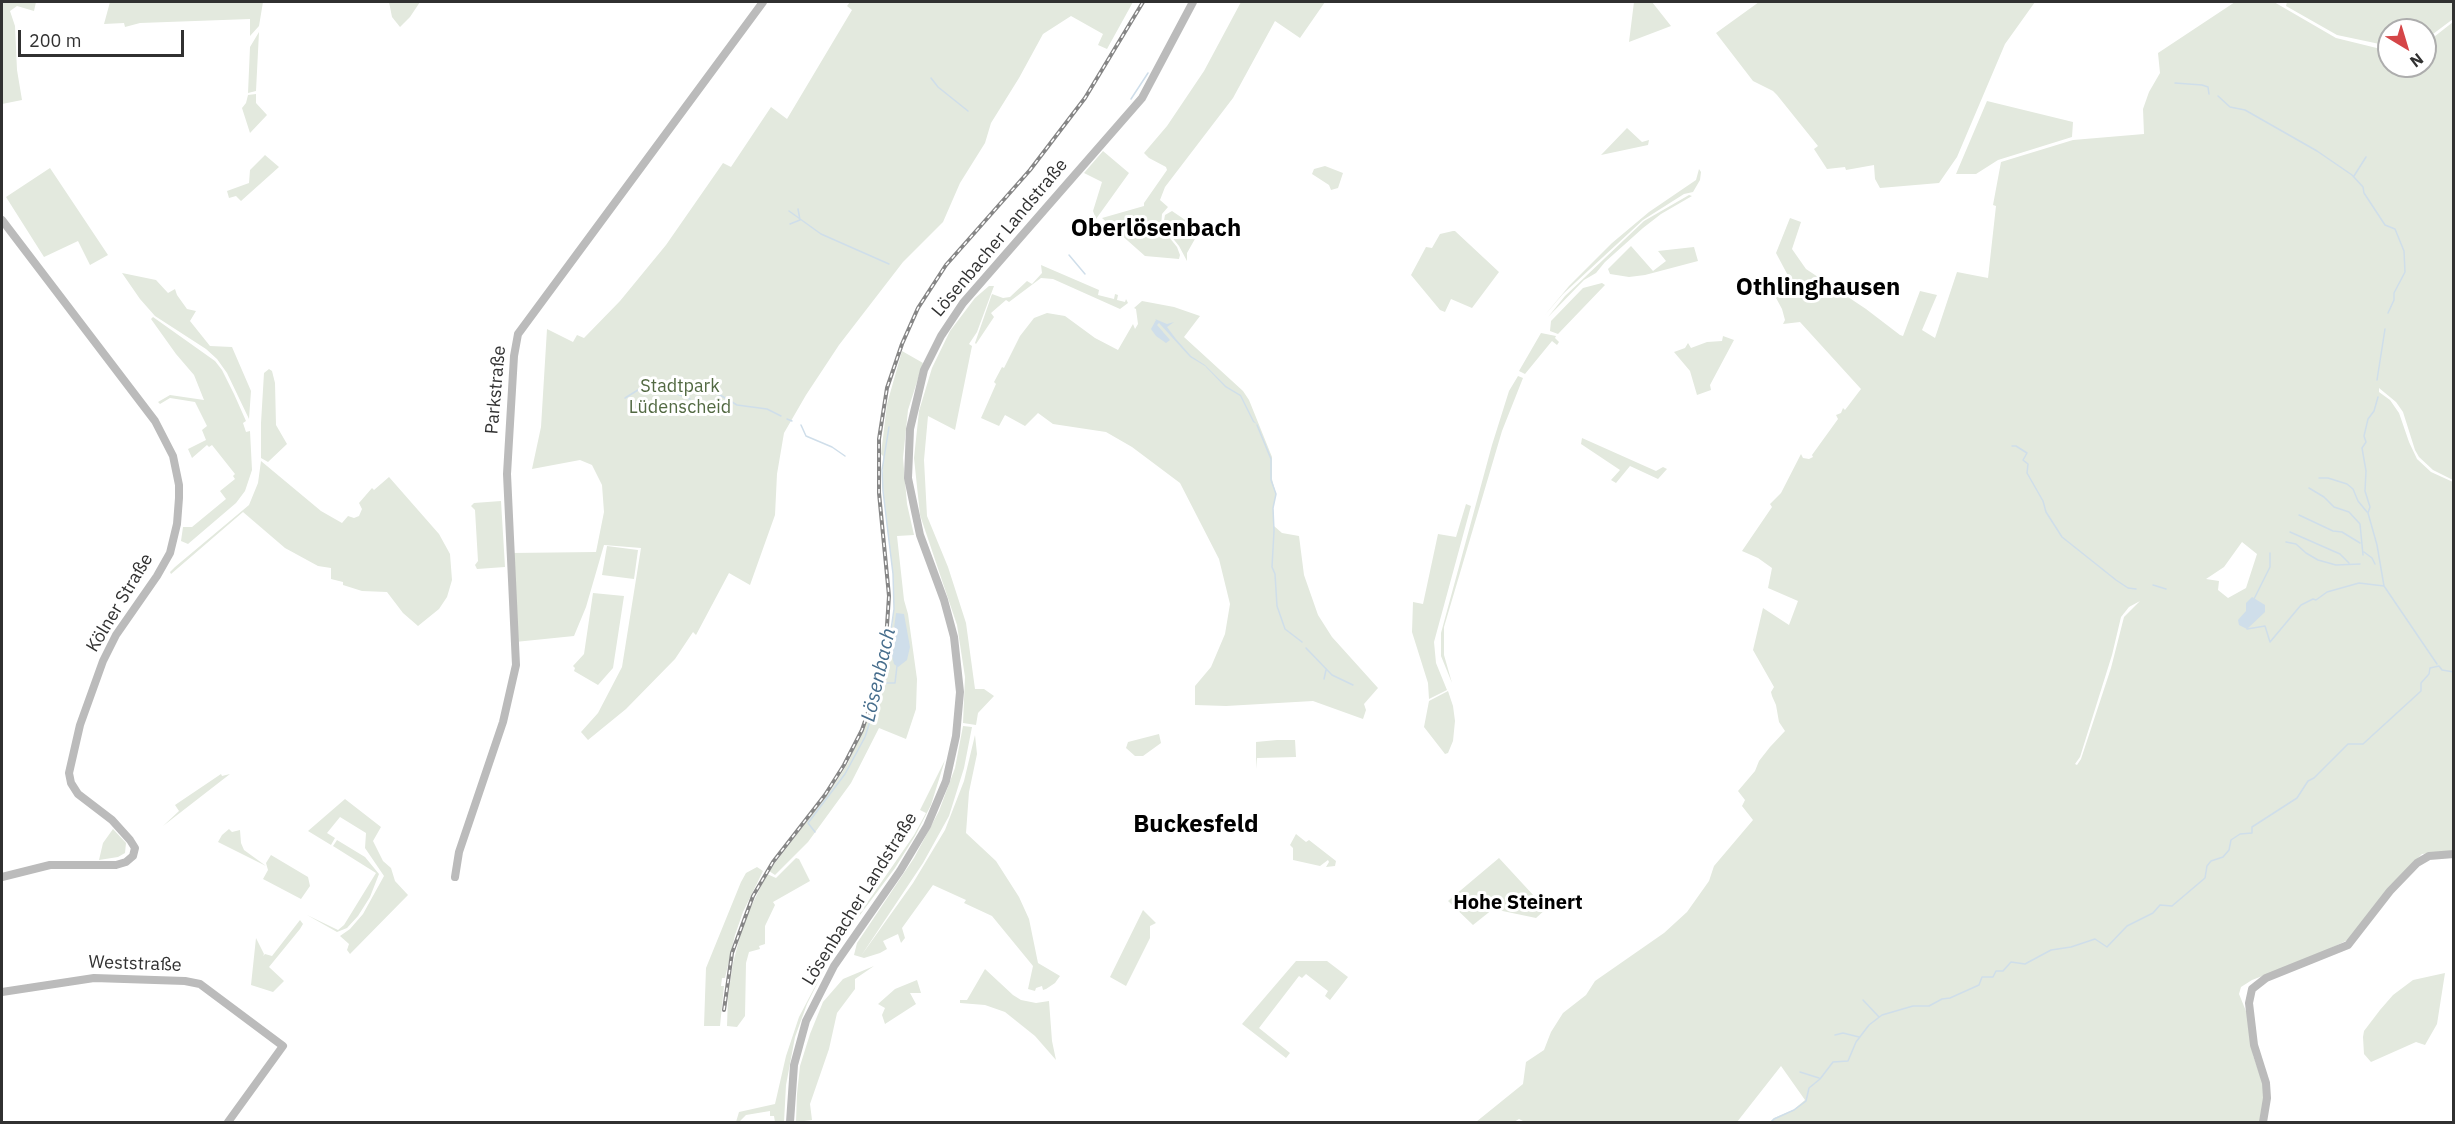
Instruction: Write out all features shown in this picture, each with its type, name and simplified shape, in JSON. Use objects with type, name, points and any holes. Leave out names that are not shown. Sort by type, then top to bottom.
[{"type":"main road","name":"Parkstraße","points":[[455,877],[459,852],[503,722],[516,665],[507,472],[514,356],[518,334],[763,2]]},
{"type":"main road","name":"Lösenbacher Landstraße","points":[[790,1122],[794,1065],[806,1021],[834,966],[900,871],[927,826],[946,781],[956,736],[960,692],[954,637],[944,600],[920,535],[908,478],[910,429],[924,370],[945,329],[963,303],[1142,98],[1193,2]]},
{"type":"main road","name":"Kölner Straße","points":[[2,220],[155,421],[173,456],[179,498],[177,524],[170,553],[116,635],[103,661],[79,728],[69,773],[72,786],[81,797],[112,820],[129,840],[135,848],[133,856],[126,862],[116,865],[50,865],[2,877]]},
{"type":"main road","points":[[2264,1122],[2266,1083],[2254,1045],[2249,1003],[2252,989],[2266,978],[2348,945],[2390,891],[2417,863],[2429,856],[2454,854]]},
{"type":"main road","name":"Weststraße","points":[[2,992],[94,978],[185,981],[200,984],[284,1046],[228,1122]]},
{"type":"green space","points":[[2,2],[36,2],[34,11],[17,6],[10,11],[15,26],[17,70],[22,100],[2,104]]},
{"type":"green space","points":[[110,2],[263,2],[259,26],[250,36],[250,19],[140,23],[125,27],[124,23],[104,24]]},
{"type":"green space","points":[[389,2],[420,2],[400,27],[392,17]]},
{"type":"green space","name":"Stadtpark Lüdenscheid","points":[[850,2],[1133,2],[1107,49],[1098,45],[1103,34],[1071,16],[1043,34],[991,123],[985,143],[960,183],[943,222],[903,262],[839,345],[784,433],[777,474],[775,515],[750,585],[729,573],[696,635],[693,632],[675,659],[626,709],[588,740],[581,732],[598,713],[622,667],[641,548],[604,545],[586,607],[574,636],[515,642],[511,553],[596,552],[604,512],[602,485],[592,465],[580,460],[532,469],[541,427],[547,329],[573,342],[577,335],[584,338],[620,301],[666,245],[723,163],[731,167],[771,107],[787,119],[852,10],[847,6]]},
{"type":"green space","points":[[1241,2],[1325,2],[1300,38],[1275,21],[1233,98],[1165,187],[1160,200],[1168,207],[1162,214],[1161,227],[1177,247],[1179,259],[1145,256],[1102,218],[1144,206],[1167,170],[1166,167],[1144,153],[1167,126],[1204,71]]},
{"type":"green space","points":[[1634,2],[1652,2],[1671,26],[1629,42]]},
{"type":"green space","points":[[1759,2],[2035,2],[2005,44],[1957,157],[1939,183],[1880,188],[1875,179],[1874,165],[1846,170],[1845,167],[1827,169],[1814,149],[1818,146],[1777,95],[1753,81],[1716,33]]},
{"type":"green space","points":[[2235,2],[2274,2],[2336,38],[2377,48],[2377,78],[2437,78],[2437,35],[2453,22],[2453,480],[2433,470],[2419,457],[2403,412],[2396,402],[2379,388],[2379,392],[2390,400],[2399,413],[2417,459],[2431,472],[2453,482],[2453,851],[2422,854],[2397,879],[2350,939],[2312,957],[2252,980],[2241,987],[2239,994],[2250,1021],[2253,1055],[2263,1084],[2261,1122],[1770,1122],[1793,1110],[1805,1100],[1781,1066],[1737,1122],[1525,1122],[1519,1119],[1514,1122],[1476,1122],[1523,1084],[1526,1062],[1544,1050],[1551,1032],[1563,1013],[1586,995],[1595,981],[1664,933],[1687,912],[1709,881],[1714,866],[1753,820],[1742,806],[1745,800],[1738,791],[1755,771],[1759,761],[1785,731],[1779,722],[1771,692],[1774,687],[1753,650],[1763,608],[1789,625],[1798,601],[1768,588],[1772,568],[1742,551],[1772,507],[1770,504],[1781,493],[1801,454],[1803,458],[1813,457],[1812,455],[1838,419],[1836,415],[1841,413],[1843,408],[1845,410],[1861,389],[1800,322],[1783,324],[1785,320],[1782,309],[1775,296],[1793,285],[1776,253],[1790,218],[1801,222],[1792,249],[1806,269],[1900,335],[1903,336],[1920,291],[1937,295],[1922,330],[1935,338],[1957,272],[1988,278],[1996,206],[1993,205],[2001,162],[2073,140],[2144,134],[2143,109],[2149,92],[2160,73],[2158,53]],"holes":[[[2242,542],[2257,554],[2246,588],[2228,598],[2218,590],[2219,581],[2206,579],[2224,567]],[[2140,601],[2124,617],[2111,668],[2081,759],[2077,765],[2075,764],[2080,757],[2112,655],[2121,617],[2129,607]]]},
{"type":"green space","points":[[2287,2],[2453,2],[2453,19],[2437,31],[2437,18],[2377,18],[2377,43],[2337,35],[2286,6]]},
{"type":"green space","points":[[259,32],[256,91],[248,93],[250,47]]},
{"type":"green space","points":[[256,94],[256,103],[267,115],[250,133],[242,108],[248,95]]},
{"type":"green space","points":[[1987,101],[2073,122],[2072,137],[1998,160],[1976,174],[1956,174]]},
{"type":"green space","points":[[1627,128],[1642,142],[1649,140],[1648,145],[1601,155]]},
{"type":"green space","points":[[1103,151],[1129,173],[1096,219],[1093,211],[1102,182],[1084,173]]},
{"type":"green space","points":[[265,155],[279,167],[241,201],[236,196],[229,198],[227,191],[249,183],[250,170]]},
{"type":"green space","points":[[1325,166],[1343,173],[1338,188],[1331,190],[1329,185],[1312,174],[1314,169]]},
{"type":"green space","points":[[50,168],[108,255],[90,265],[78,241],[44,257],[6,197]]},
{"type":"green space","points":[[1699,169],[1700,180],[1693,192],[1684,194],[1643,220],[1563,294],[1544,316],[1569,286],[1612,243],[1649,212],[1696,180]]},
{"type":"green space","points":[[1689,195],[1692,196],[1661,214],[1643,228],[1596,273],[1584,280],[1548,317],[1565,296],[1644,221]]},
{"type":"green space","points":[[1172,211],[1200,230],[1187,253],[1187,261],[1179,246],[1163,226],[1165,215]]},
{"type":"green space","points":[[1455,231],[1499,272],[1472,308],[1451,299],[1445,312],[1440,310],[1411,275],[1426,247],[1432,248],[1440,234]]},
{"type":"green space","points":[[1631,246],[1653,271],[1666,261],[1658,251],[1694,247],[1698,261],[1645,275],[1629,277],[1610,274],[1608,269]]},
{"type":"green space","points":[[1041,265],[1099,290],[1098,295],[1114,299],[1115,294],[1118,295],[1117,300],[1125,302],[1126,299],[1128,303],[1120,309],[1053,279],[1041,278],[1009,302],[1006,300],[991,313],[994,317],[976,344],[992,294],[1003,298],[1010,297],[1027,281],[1032,284],[1042,273]]},
{"type":"green space","points":[[122,273],[156,280],[168,293],[175,289],[187,309],[196,311],[190,321],[210,346],[232,347],[251,391],[249,419],[227,373],[217,359],[206,349],[155,316]]},
{"type":"green space","points":[[1602,283],[1605,285],[1558,334],[1550,331],[1551,321],[1583,288]]},
{"type":"green space","points":[[989,286],[994,286],[977,332],[969,344],[972,346],[955,430],[928,416],[924,460],[927,516],[948,567],[966,623],[975,689],[984,689],[994,696],[978,713],[976,725],[963,723],[965,677],[957,625],[920,515],[914,458],[919,411],[932,368],[950,331],[975,298]]},
{"type":"green space","points":[[1142,301],[1174,307],[1200,316],[1184,337],[1243,391],[1249,400],[1272,457],[1272,479],[1276,494],[1273,508],[1274,526],[1282,533],[1299,536],[1304,575],[1318,615],[1332,637],[1378,688],[1364,704],[1366,710],[1363,719],[1313,701],[1226,706],[1195,705],[1195,686],[1211,667],[1225,634],[1230,604],[1219,559],[1180,483],[1132,447],[1106,432],[1053,424],[1038,413],[1025,426],[1005,415],[999,426],[981,418],[996,384],[994,382],[1002,367],[1004,368],[1020,336],[1034,318],[1047,313],[1065,316],[1095,338],[1118,350],[1133,324],[1135,329],[1138,324],[1134,308]]},
{"type":"green space","points":[[153,317],[215,361],[222,370],[246,421],[243,423],[246,432],[250,431],[252,470],[245,491],[236,503],[188,544],[181,541],[183,527],[192,527],[226,499],[220,491],[235,479],[233,476],[235,474],[212,445],[209,447],[207,445],[192,458],[188,449],[206,440],[202,430],[207,426],[195,402],[170,398],[160,404],[158,402],[170,395],[204,400],[194,375],[151,319]]},
{"type":"green space","points":[[1541,333],[1556,336],[1559,342],[1557,345],[1552,341],[1525,374],[1519,371]]},
{"type":"green space","points":[[1723,336],[1734,340],[1710,385],[1711,390],[1697,395],[1690,371],[1674,352],[1685,348],[1688,343],[1691,348],[1707,342],[1722,341]]},
{"type":"green space","points":[[902,351],[923,363],[908,410],[903,458],[907,504],[914,535],[897,536],[904,600],[917,679],[916,709],[906,739],[879,728],[851,783],[808,842],[775,875],[769,871],[830,791],[848,763],[880,689],[894,609],[893,574],[881,454],[887,404]]},
{"type":"green space","points":[[269,369],[272,371],[275,383],[276,425],[287,444],[268,462],[261,458],[261,423],[264,373]]},
{"type":"green space","points":[[1518,376],[1523,378],[1502,431],[1444,627],[1444,655],[1452,683],[1441,656],[1441,633],[1492,445],[1509,391]]},
{"type":"green space","points":[[1582,438],[1656,471],[1663,467],[1667,469],[1658,479],[1630,466],[1616,483],[1611,480],[1620,470],[1581,444]]},
{"type":"green space","points":[[261,461],[321,511],[342,523],[348,516],[354,518],[359,516],[362,509],[359,503],[372,488],[374,490],[389,477],[439,534],[450,554],[452,580],[447,597],[439,609],[418,626],[403,613],[387,592],[362,591],[331,579],[331,568],[318,566],[285,548],[243,512],[171,574],[170,572],[175,567],[249,505],[258,483]]},
{"type":"green space","points":[[501,501],[505,567],[477,569],[475,565],[478,561],[475,510],[471,506],[474,503]]},
{"type":"green space","points":[[1466,504],[1471,506],[1434,642],[1436,663],[1447,690],[1429,699],[1428,683],[1412,632],[1413,602],[1423,604],[1438,534],[1456,537]]},
{"type":"green space","points":[[607,546],[638,550],[634,579],[602,575]]},
{"type":"green space","points":[[593,593],[624,596],[613,668],[598,685],[574,671],[573,666],[584,654]]},
{"type":"green space","points":[[1448,691],[1455,721],[1453,741],[1448,753],[1445,754],[1424,727],[1429,701]]},
{"type":"green space","points":[[963,726],[972,727],[964,768],[949,816],[923,863],[861,956],[913,883],[945,830],[964,781],[975,735],[977,754],[969,792],[966,833],[996,861],[1019,897],[1029,919],[1038,963],[1060,976],[1055,983],[1043,990],[1042,986],[1036,988],[1035,991],[1028,989],[1033,966],[992,916],[964,903],[966,900],[933,885],[902,928],[905,938],[901,943],[898,934],[883,941],[887,949],[880,953],[864,958],[854,955],[857,943],[914,858],[939,811],[955,768]]},
{"type":"green space","points":[[1159,734],[1161,743],[1143,756],[1135,756],[1126,748],[1128,742]]},
{"type":"green space","points":[[1295,740],[1296,757],[1257,758],[1256,769],[1256,742]]},
{"type":"green space","points":[[945,760],[931,805],[915,836],[895,868],[842,939],[914,835],[926,813],[920,810]]},
{"type":"green space","points":[[221,774],[222,776],[230,774],[163,826],[179,811],[175,805]]},
{"type":"green space","points":[[345,799],[381,827],[373,841],[383,861],[391,868],[395,881],[408,895],[350,954],[347,950],[349,944],[340,936],[350,929],[363,914],[384,876],[365,848],[366,833],[340,817],[327,833],[335,838],[331,845],[308,831]]},
{"type":"green space","points":[[113,829],[126,843],[125,853],[118,857],[99,860],[103,843]]},
{"type":"green space","points":[[229,829],[232,832],[240,830],[244,850],[266,866],[218,842]]},
{"type":"green space","points":[[1296,834],[1306,842],[1309,840],[1336,861],[1335,866],[1326,867],[1328,860],[1320,866],[1293,860],[1293,848],[1290,845]]},
{"type":"green space","points":[[337,840],[365,857],[379,874],[370,897],[358,916],[347,928],[337,932],[307,915],[338,930],[344,925],[376,873],[333,846]]},
{"type":"green space","points":[[271,855],[308,877],[310,886],[301,899],[263,879],[268,870],[266,863]]},
{"type":"green space","points":[[796,858],[799,859],[810,881],[773,902],[775,905],[765,926],[765,944],[759,946],[760,949],[749,952],[746,963],[745,1016],[737,1027],[727,1026],[728,996],[733,963],[744,921],[767,874],[776,878]]},
{"type":"green space","points":[[1499,858],[1546,909],[1536,918],[1493,909],[1473,925],[1448,901]]},
{"type":"green space","points":[[757,867],[763,871],[743,912],[725,978],[722,978],[721,986],[724,986],[720,1026],[704,1026],[706,968],[741,882],[746,873]]},
{"type":"green space","points":[[1143,910],[1156,923],[1150,926],[1150,938],[1126,986],[1110,977]]},
{"type":"green space","points":[[300,920],[303,924],[300,929],[269,967],[284,981],[273,992],[251,985],[256,938],[263,956],[265,954],[272,956]]},
{"type":"green space","points":[[830,958],[807,1004],[795,1037],[786,1085],[784,1122],[775,1122],[774,1116],[770,1116],[770,1111],[746,1115],[736,1122],[739,1112],[775,1104],[786,1056],[799,1017]]},
{"type":"green space","points":[[1296,961],[1327,961],[1348,977],[1330,1000],[1325,996],[1328,991],[1306,974],[1302,978],[1299,976],[1259,1028],[1290,1053],[1286,1058],[1242,1024]]},
{"type":"green space","points":[[874,966],[855,979],[855,989],[837,1013],[829,1049],[810,1104],[812,1120],[796,1122],[800,1066],[823,1002],[843,979]]},
{"type":"green space","points":[[985,969],[1021,1000],[1036,1003],[1049,1001],[1056,1060],[1035,1036],[1005,1012],[985,1005],[960,1003],[960,1000],[967,1000]]},
{"type":"green space","points":[[2445,973],[2437,1024],[2425,1045],[2416,1042],[2371,1062],[2364,1054],[2364,1031],[2380,1010],[2393,995],[2413,980]]},
{"type":"green space","points":[[917,980],[921,993],[910,993],[916,1004],[885,1024],[882,1015],[885,1008],[878,1004],[895,989]]},
{"type":"water","points":[[1155,319],[1167,324],[1174,322],[1167,327],[1176,339],[1191,356],[1205,365],[1226,386],[1241,395],[1257,424],[1253,422],[1240,396],[1225,387],[1205,366],[1190,357],[1159,323],[1157,325],[1170,340],[1166,343],[1156,336],[1151,329]]},
{"type":"water","points":[[2252,597],[2265,605],[2265,612],[2247,629],[2239,625],[2238,620],[2246,611],[2246,603]]},
{"type":"water","points":[[896,613],[904,614],[910,647],[907,660],[898,667],[894,664],[891,652]]},
{"type":"waterway","name":"Lösenbach","points":[[1131,99],[1148,73]]},
{"type":"waterway","points":[[931,78],[938,87],[968,111]]},
{"type":"waterway","points":[[2175,83],[2202,85],[2208,87],[2209,94]]},
{"type":"waterway","points":[[2218,96],[2230,107],[2245,110],[2317,151],[2352,175],[2363,187],[2364,193],[2385,225],[2395,229],[2404,251],[2405,272],[2394,293],[2394,300],[2388,313]]},
{"type":"waterway","points":[[2354,176],[2366,157]]},
{"type":"waterway","points":[[790,224],[800,220],[798,209]]},
{"type":"waterway","points":[[789,211],[821,234],[889,264]]},
{"type":"waterway","points":[[1069,255],[1085,274]]},
{"type":"waterway","points":[[2377,380],[2385,329]]},
{"type":"waterway","points":[[625,398],[646,385]]},
{"type":"waterway","points":[[659,387],[690,399]]},
{"type":"waterway","points":[[715,392],[737,405],[767,409],[781,416]]},
{"type":"waterway","points":[[2378,397],[2374,411],[2368,419],[2364,436],[2366,442],[2362,448],[2366,471],[2365,491],[2370,507],[2368,513],[2377,545],[2384,586]]},
{"type":"waterway","points":[[787,419],[792,421]]},
{"type":"waterway","points":[[801,425],[806,436],[832,447],[845,456]]},
{"type":"waterway","points":[[1257,425],[1271,459],[1271,480],[1276,494],[1273,508],[1272,567],[1275,574],[1277,606],[1285,629],[1302,642]]},
{"type":"waterway","name":"Lösenbach","points":[[815,832],[808,823],[845,774],[865,737],[880,690],[887,658],[894,609],[893,574],[882,470],[889,427]]},
{"type":"waterway","points":[[2012,446],[2027,453],[2023,460],[2028,464],[2027,473],[2043,501],[2046,512],[2062,537],[2116,580],[2128,588],[2136,589]]},
{"type":"waterway","points":[[2319,478],[2328,478],[2347,484],[2353,489],[2358,501],[2367,512]]},
{"type":"waterway","points":[[2309,488],[2324,497],[2334,507],[2349,512],[2360,524],[2363,555]]},
{"type":"waterway","points":[[2299,515],[2333,531],[2342,532],[2360,543]]},
{"type":"waterway","points":[[2290,532],[2340,554],[2349,563]]},
{"type":"waterway","points":[[2286,542],[2296,544],[2318,560],[2336,565],[2360,564]]},
{"type":"waterway","points":[[2364,552],[2372,558],[2375,564]]},
{"type":"waterway","points":[[2254,599],[2270,567],[2270,553]]},
{"type":"waterway","points":[[2247,629],[2265,626],[2270,642],[2301,605],[2313,599],[2316,600],[2327,592],[2359,583],[2384,586],[2437,664]]},
{"type":"waterway","points":[[2153,585],[2166,589]]},
{"type":"waterway","points":[[1306,648],[1332,675],[1353,685]]},
{"type":"waterway","points":[[885,683],[895,683],[897,666]]},
{"type":"waterway","points":[[1771,1122],[1806,1101],[1809,1088],[1820,1079],[1833,1062],[1848,1061],[1856,1042],[1869,1025],[1882,1015],[1913,1006],[1929,1006],[1942,999],[1950,998],[1979,985],[1982,977],[1993,977],[1996,971],[2003,971],[2011,962],[2025,964],[2051,950],[2071,947],[2095,939],[2107,947],[2127,926],[2153,913],[2160,905],[2172,906],[2205,878],[2207,866],[2211,861],[2223,857],[2229,850],[2231,840],[2240,834],[2252,833],[2252,827],[2297,798],[2308,781],[2314,778],[2348,744],[2363,744],[2421,691],[2421,683],[2429,674],[2430,668],[2439,666],[2442,670],[2454,672]]},
{"type":"waterway","points":[[1324,679],[1326,670]]},
{"type":"waterway","points":[[1863,1000],[1879,1017]]},
{"type":"waterway","points":[[1835,1035],[1843,1033],[1859,1037]]},
{"type":"waterway","points":[[1800,1072],[1819,1078]]},
{"type":"railway","points":[[724,1010],[732,953],[753,896],[773,862],[825,795],[844,765],[862,730],[878,683],[886,640],[889,596],[879,493],[879,439],[887,388],[902,344],[918,308],[946,265],[1030,170],[1085,98],[1143,2]]},
{"type":"district","name":"Oberlösenbach","points":[[1156,229]]},
{"type":"district","name":"Othlinghausen","points":[[1818,288]]},
{"type":"district","name":"Buckesfeld","points":[[1196,825]]},
{"type":"district","name":"Hohe Steinert","points":[[1518,903]]}]
